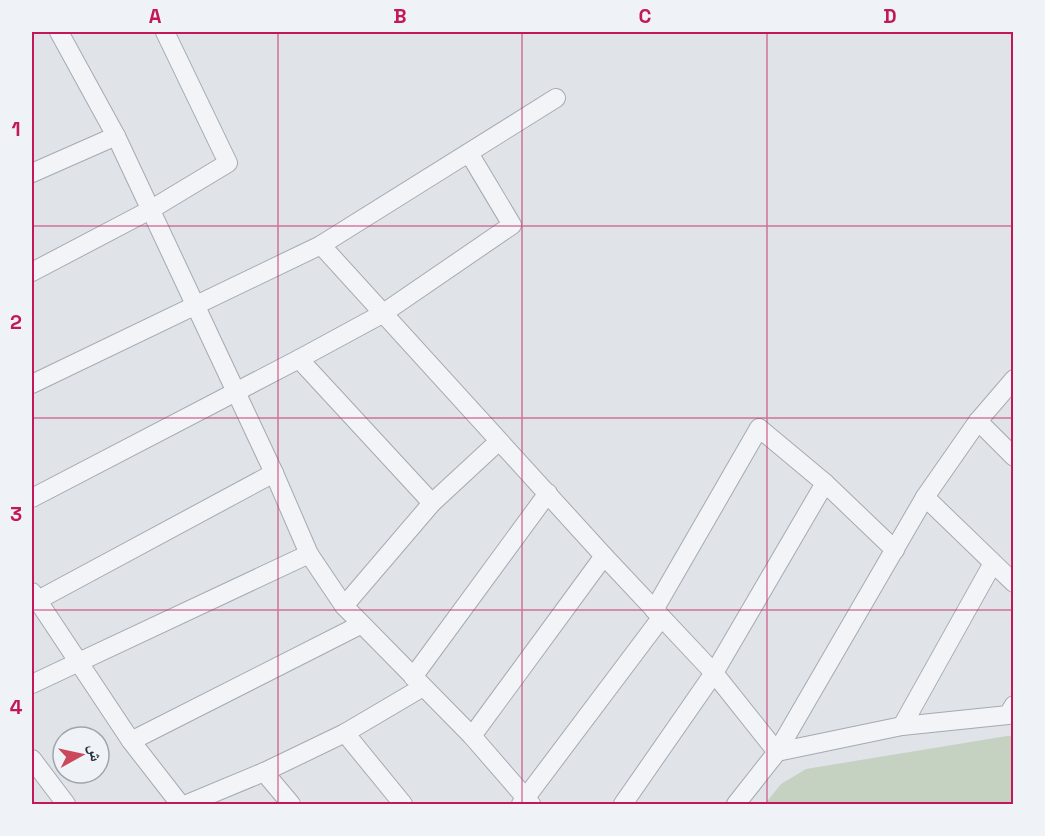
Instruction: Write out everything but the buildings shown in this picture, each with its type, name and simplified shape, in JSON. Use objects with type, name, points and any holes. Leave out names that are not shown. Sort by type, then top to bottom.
[{"type":"street","points":[[60,32],[116,136],[274,473],[309,554],[344,606],[360,625],[472,736],[526,802],[657,614],[759,428],[825,483],[895,550]]},
{"type":"street","points":[[32,272],[150,210],[228,163],[165,32]]},
{"type":"street","points":[[32,384],[321,245],[556,98]]},
{"type":"street","points":[[32,173],[116,136]]},
{"type":"street","points":[[32,498],[236,393],[382,314],[512,225],[469,153]]},
{"type":"street","points":[[321,245],[657,614],[714,673],[777,753]]},
{"type":"street","points":[[299,359],[432,503]]},
{"type":"street","points":[[736,804],[777,753],[925,497],[978,422],[1014,379]]},
{"type":"street","points":[[978,422],[1014,457]]},
{"type":"street","points":[[344,606],[432,503],[499,441]]},
{"type":"street","points":[[180,804],[131,741],[78,664],[35,595],[274,473]]},
{"type":"street","points":[[623,804],[714,673],[825,483]]},
{"type":"street","points":[[187,804],[264,772],[345,733],[418,682],[548,493]]},
{"type":"street","points":[[925,497],[1014,583]]},
{"type":"street","points":[[32,684],[309,554]]},
{"type":"street","points":[[472,736],[604,556]]},
{"type":"street","points":[[902,726],[993,562]]},
{"type":"street","points":[[131,741],[360,625]]},
{"type":"street","points":[[777,753],[902,726],[1008,715],[1014,705]]},
{"type":"street","points":[[345,733],[403,804]]},
{"type":"street","points":[[32,762],[66,804]]},
{"type":"street","points":[[264,772],[291,804]]},
{"type":"green space","points":[[1013,736],[1013,804],[765,804],[781,784],[806,769]]}]
